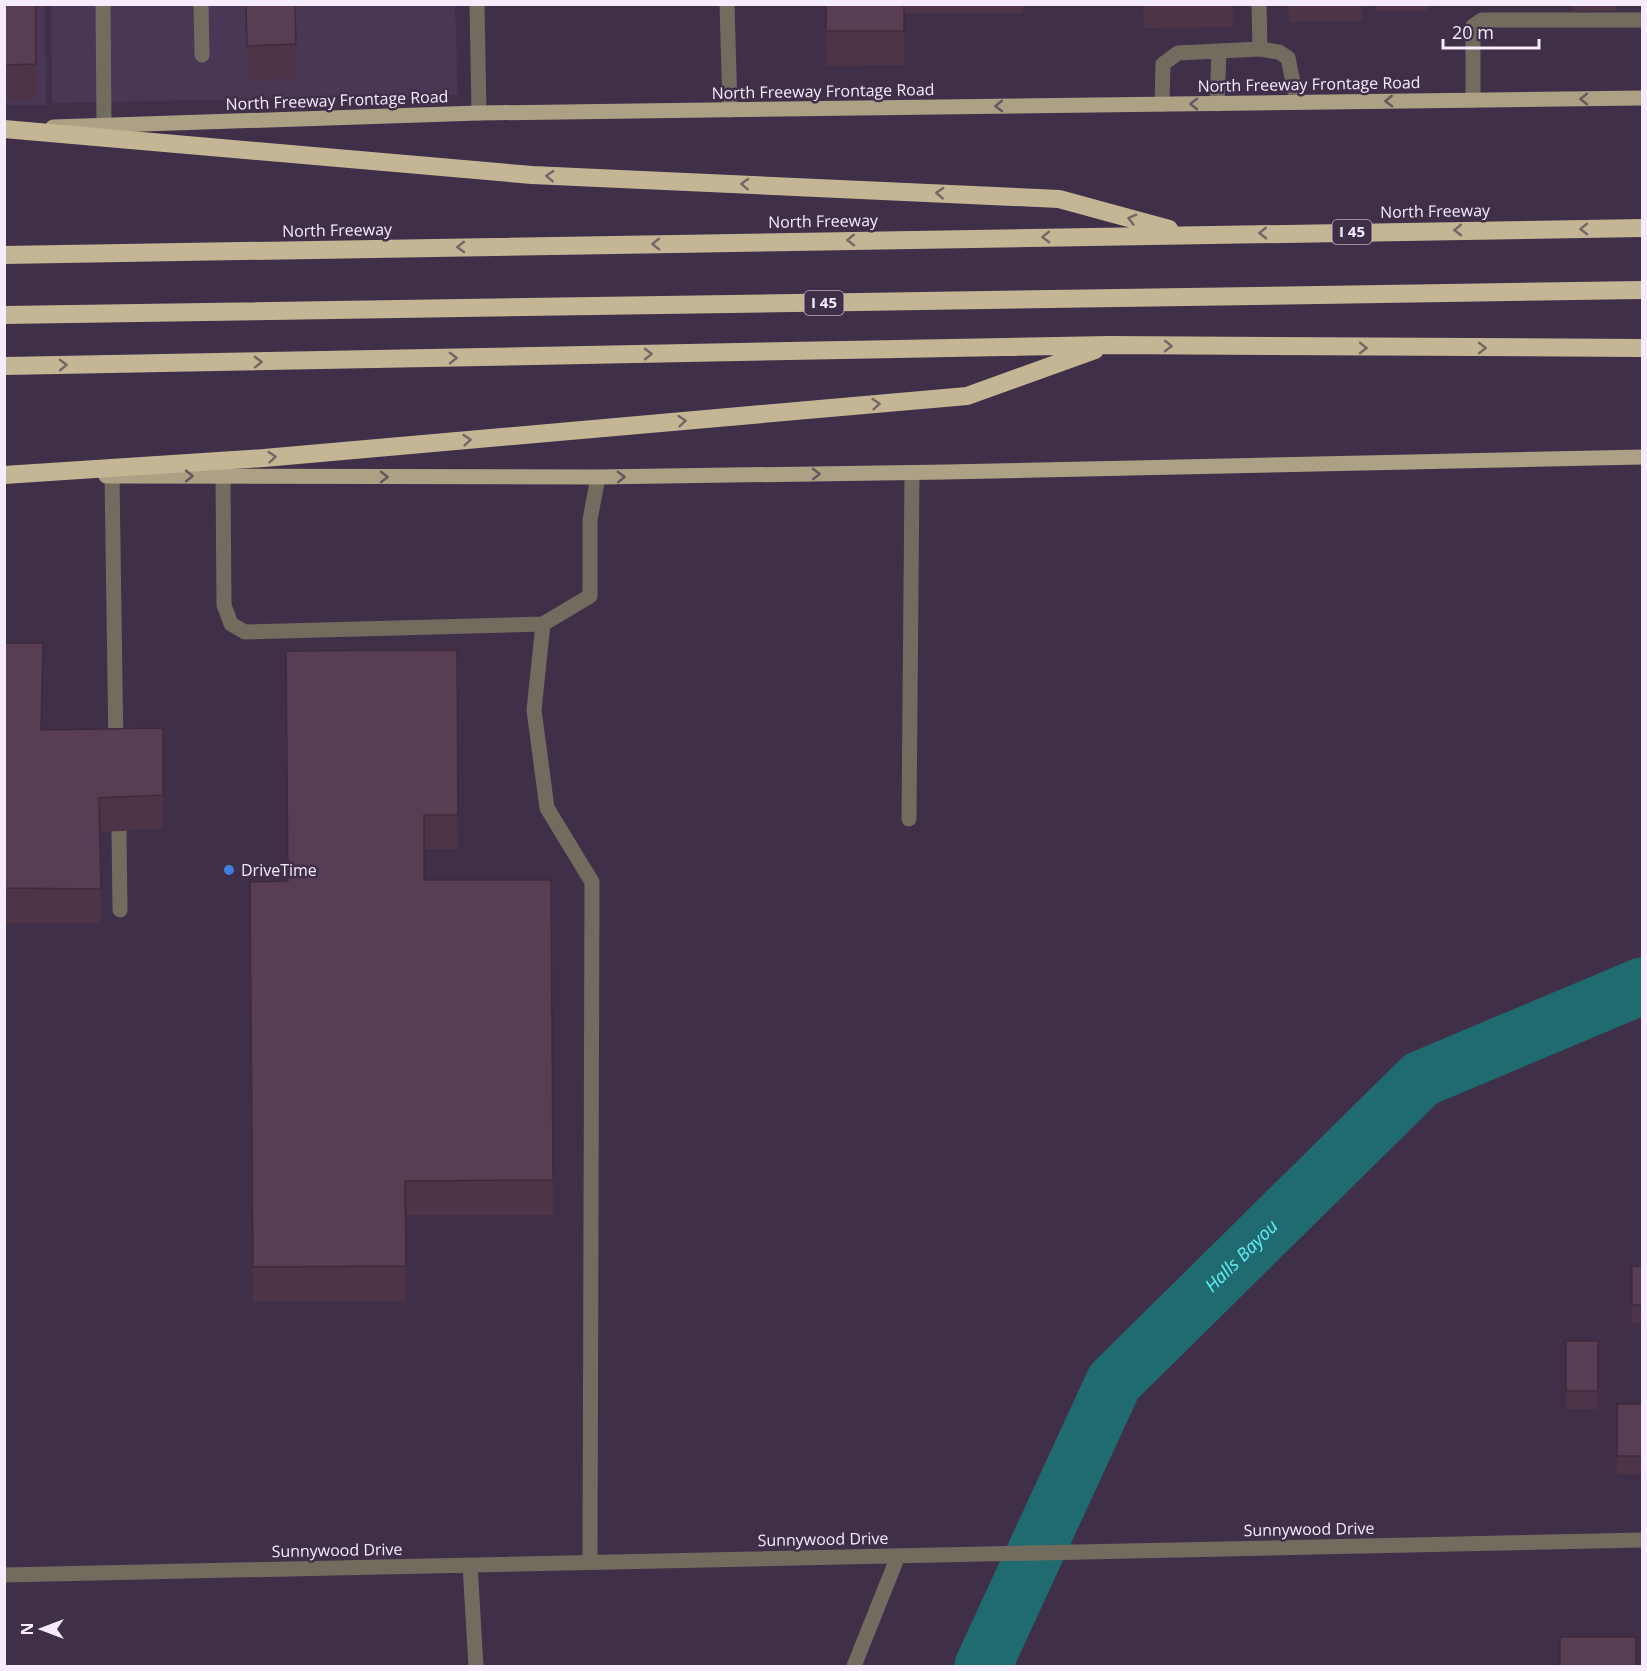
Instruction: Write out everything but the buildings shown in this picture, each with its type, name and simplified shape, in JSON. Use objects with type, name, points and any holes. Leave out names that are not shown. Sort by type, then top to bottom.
[{"type":"highway","points":[[4,129],[532,175],[1059,199],[1188,234]]},
{"type":"highway","name":"North Freeway","points":[[4,255],[1642,228]]},
{"type":"highway","name":"I 45","points":[[4,315],[1642,290]]},
{"type":"highway","points":[[4,476],[264,458],[968,396],[1109,345]]},
{"type":"highway","points":[[4,366],[1109,345],[1642,348]]},
{"type":"main road","name":"North Freeway Frontage Road","points":[[4,129],[479,113],[1642,98]]},
{"type":"main road","points":[[4,476],[598,477],[912,473],[1642,457]]},
{"type":"street","points":[[103,4],[104,125]]},
{"type":"street","points":[[201,4],[202,55]]},
{"type":"street","points":[[477,4],[479,113]]},
{"type":"street","points":[[727,4],[730,110]]},
{"type":"street","points":[[1259,4],[1260,49]]},
{"type":"street","points":[[1473,100],[1473,26],[1482,20],[1642,20]]},
{"type":"street","points":[[1162,104],[1163,64],[1178,53],[1260,49],[1278,52],[1288,58],[1297,102]]},
{"type":"street","points":[[1217,104],[1219,51]]},
{"type":"street","points":[[909,819],[912,473]]},
{"type":"street","points":[[112,476],[117,763]]},
{"type":"street","points":[[223,476],[224,604],[231,624],[245,632],[543,624],[590,596],[590,520],[598,477]]},
{"type":"street","points":[[543,624],[534,710],[547,808],[592,882],[590,1562]]},
{"type":"street","points":[[119,831],[120,910]]},
{"type":"street","name":"Sunnywood Drive","points":[[4,1575],[1642,1540]]},
{"type":"street","points":[[854,1666],[898,1556]]},
{"type":"street","points":[[470,1565],[476,1666]]},
{"type":"shaded area","points":[[4,5],[45,5],[46,105],[5,105]]},
{"type":"shaded area","points":[[51,5],[455,5],[458,95],[52,103]]},
{"type":"waterway","name":"Halls Bayou","points":[[983,1666],[1114,1382],[1421,1079],[1642,986]]},
{"type":"place","name":"DriveTime","points":[[229,870]]}]
